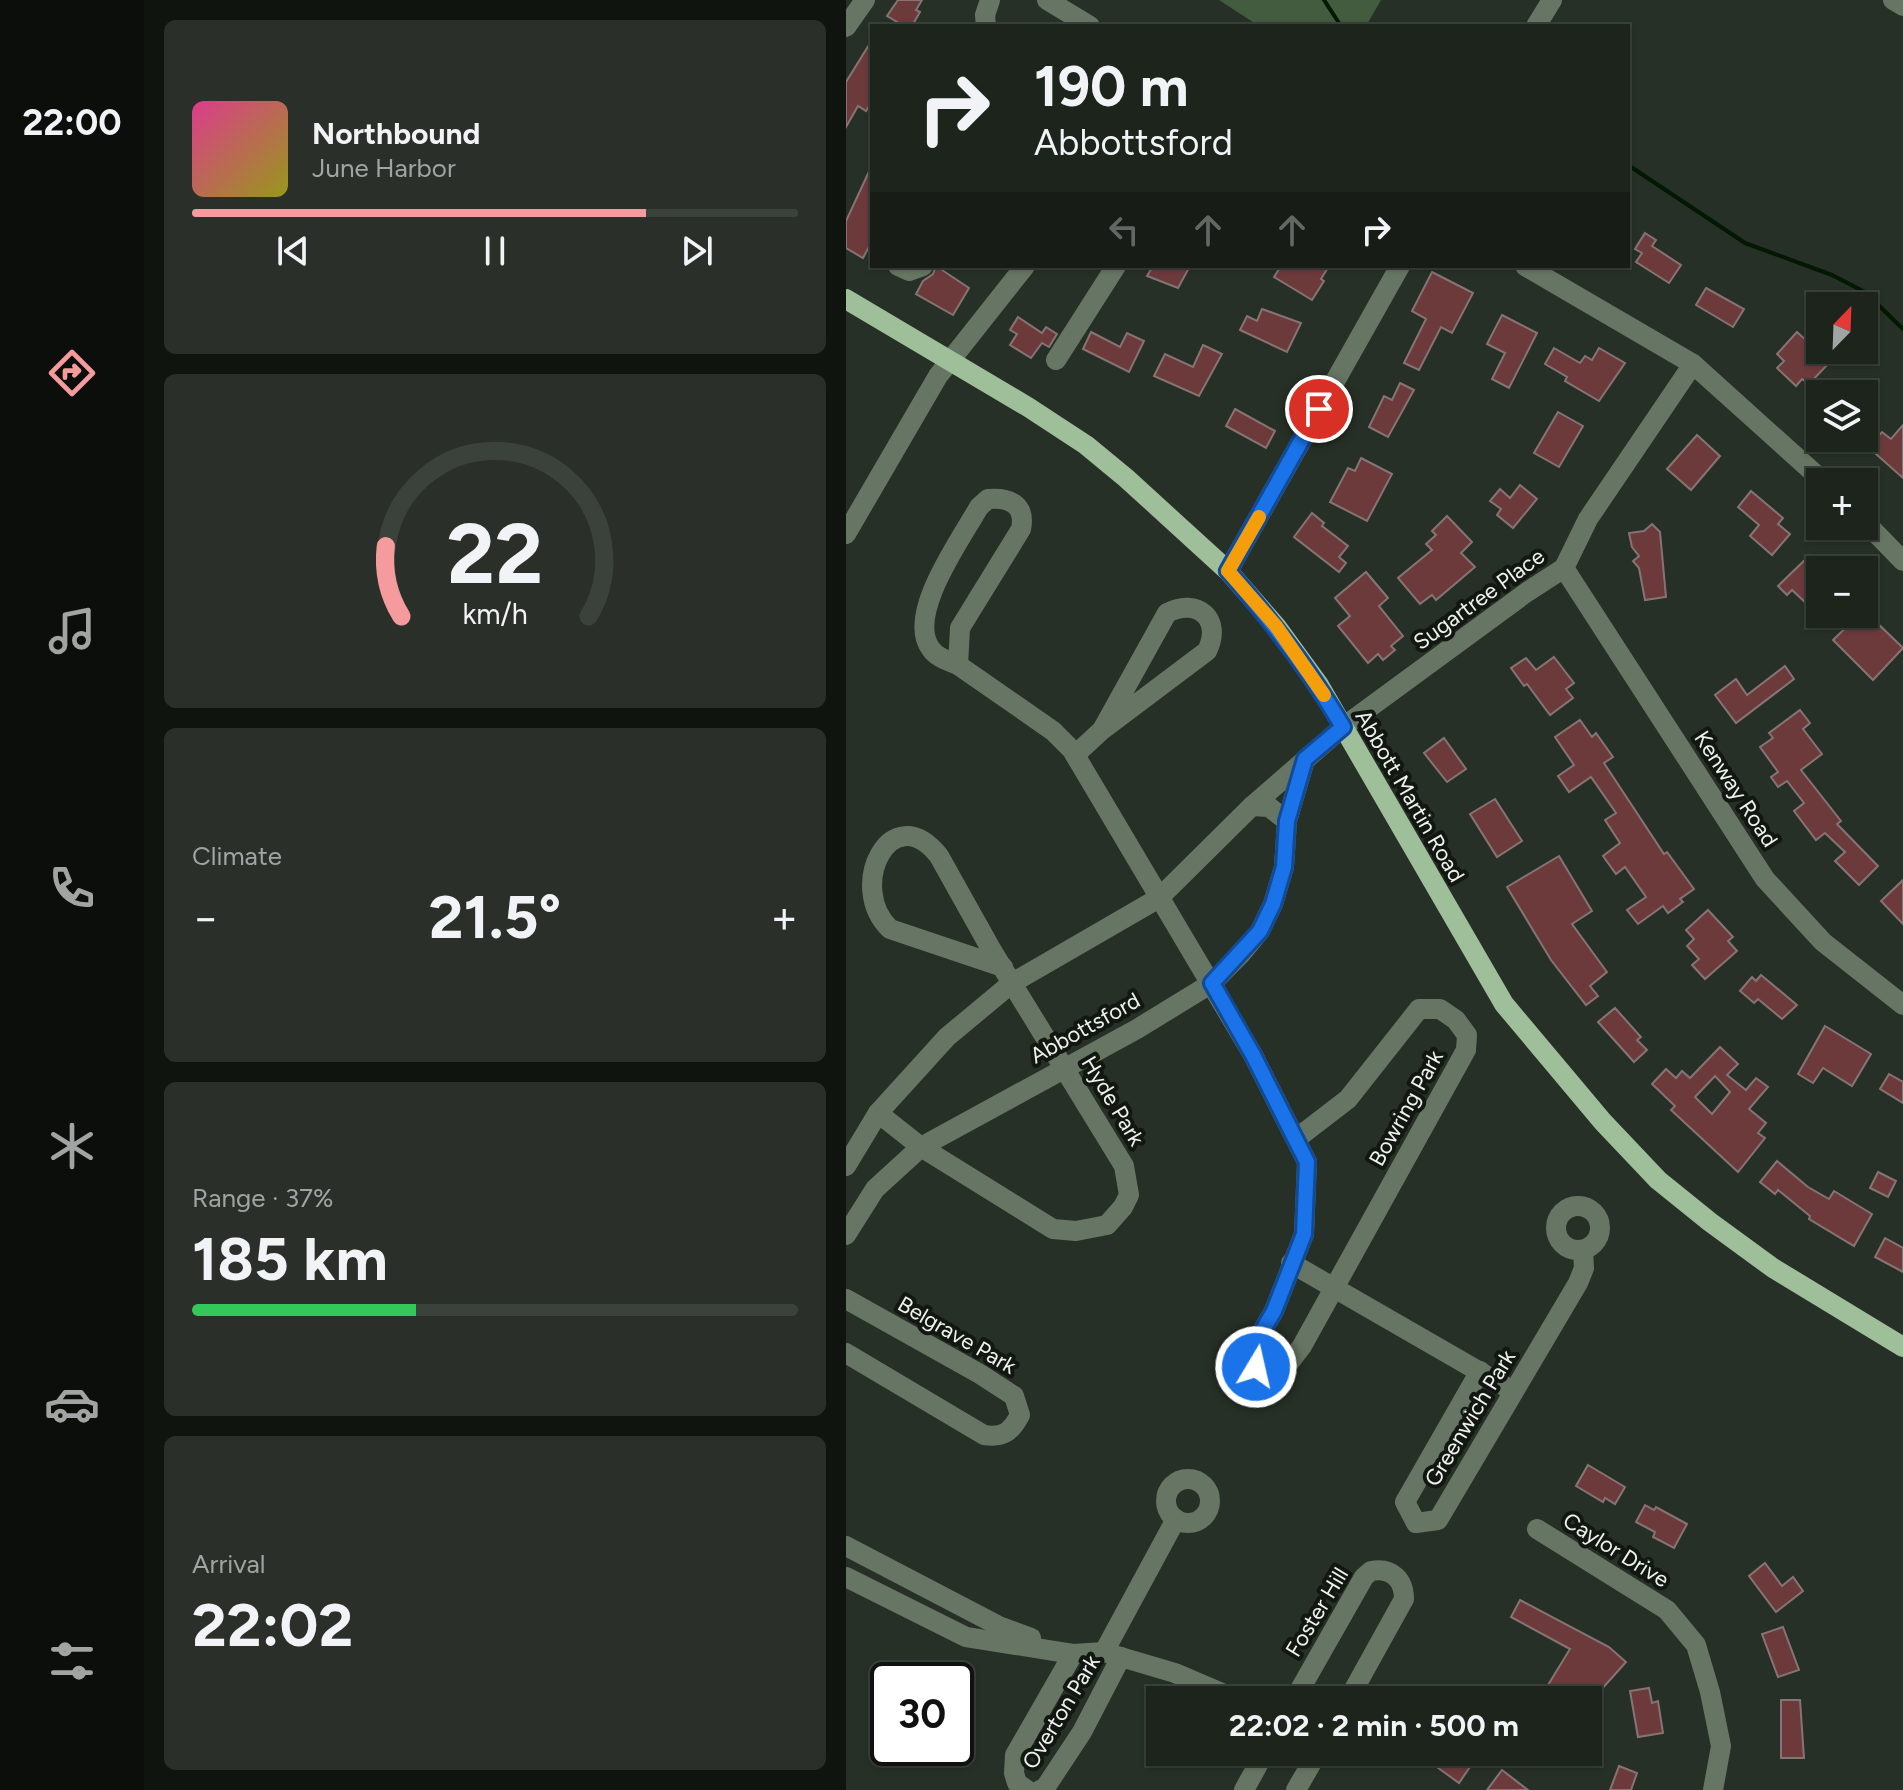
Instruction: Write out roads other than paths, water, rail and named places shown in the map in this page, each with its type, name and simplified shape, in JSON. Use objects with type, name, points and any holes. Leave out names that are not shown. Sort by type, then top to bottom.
[{"type":"main road","name":"Abbott Martin Road","points":[[846,299],[1086,445],[1228,571],[1276,626],[1319,685],[1504,1004],[1603,1122],[1658,1180],[1723,1231],[1773,1268],[1903,1347]]},
{"type":"street","points":[[986,24],[990,0]]},
{"type":"street","points":[[1047,0],[1087,24]]},
{"type":"street","points":[[1537,24],[1552,0]]},
{"type":"street","points":[[1893,0],[1903,6]]},
{"type":"street","points":[[846,534],[938,376],[1023,268]]},
{"type":"street","points":[[1056,360],[1115,268]]},
{"type":"street","points":[[1228,571],[1399,268]]},
{"type":"street","points":[[1528,268],[1693,364],[1808,468]]},
{"type":"street","name":"Sugartree Place","points":[[1343,727],[1564,568],[1588,519],[1693,364]]},
{"type":"street","points":[[958,665],[960,628],[1021,529],[1023,519],[1019,506],[1009,500],[988,499],[979,507],[932,590],[924,618],[960,628]]},
{"type":"street","points":[[1878,535],[1903,561]]},
{"type":"street","name":"Kenway Road","points":[[1564,568],[1765,879],[1823,942],[1903,1005]]},
{"type":"street","points":[[1075,755],[1102,730],[1207,651],[1213,640],[1213,625],[1202,612],[1190,607],[1178,607],[1167,613],[1102,730]]},
{"type":"street","name":"Bowring Park","points":[[924,618],[930,649],[1053,731],[1075,755],[1212,983],[1253,1055],[1307,1162],[1304,1234],[1274,1311],[1251,1350],[1256,1367],[1270,1375],[1282,1372],[1302,1346],[1466,1050],[1467,1035],[1456,1020],[1440,1009],[1419,1009],[1348,1099],[1296,1139]]},
{"type":"street","points":[[846,1166],[878,1113],[1008,975],[1159,898],[1252,806],[1343,727]]},
{"type":"street","name":"Abbottsford","points":[[846,1235],[875,1189],[921,1147],[1137,1029],[1212,983],[1260,931],[1273,904],[1284,867],[1287,821],[1305,759]]},
{"type":"street","points":[[1252,806],[1269,807],[1287,821]]},
{"type":"street","name":"Hyde Park","points":[[878,1113],[921,1147],[1053,1229],[1076,1231],[1107,1225],[1129,1195],[1124,1166],[932,847],[910,837],[897,837],[884,840],[864,855],[857,877],[860,901],[876,921],[1008,975]]},
{"type":"street","name":"Greenwich Park","points":[[1480,1371],[1405,1502],[1416,1523],[1438,1520],[1578,1283],[1584,1268],[1583,1250]]},
{"type":"street","points":[[1291,1263],[1513,1391]]},
{"type":"street","name":"Belgrave Park","points":[[846,1299],[1014,1396],[1020,1415],[1007,1434],[997,1437],[984,1435],[846,1353]]},
{"type":"street","name":"Overton Park","points":[[1040,1790],[1045,1788],[1082,1732],[1113,1655],[1176,1519]]},
{"type":"street","name":"Caylor Drive","points":[[1537,1529],[1667,1610],[1696,1645],[1721,1746],[1713,1790]]},
{"type":"street","points":[[846,1546],[1001,1627],[1073,1654]]},
{"type":"street","name":"Foster Hill","points":[[1302,1686],[1364,1577],[1371,1571],[1384,1570],[1401,1582],[1404,1599],[1356,1686]]},
{"type":"street","points":[[846,1577],[966,1637],[1073,1654],[1113,1655],[1175,1673],[1205,1686]]},
{"type":"street","name":"Overton Park","points":[[1027,1790],[1017,1783],[1015,1755],[1073,1654]]},
{"type":"street","points":[[1244,1790],[1257,1766]]},
{"type":"street","points":[[1296,1790],[1310,1766]]},
{"type":"waterway","points":[[1324,0],[1340,24]]},
{"type":"waterway","points":[[1630,166],[1745,243],[1832,275],[1865,292],[1903,329]]}]
